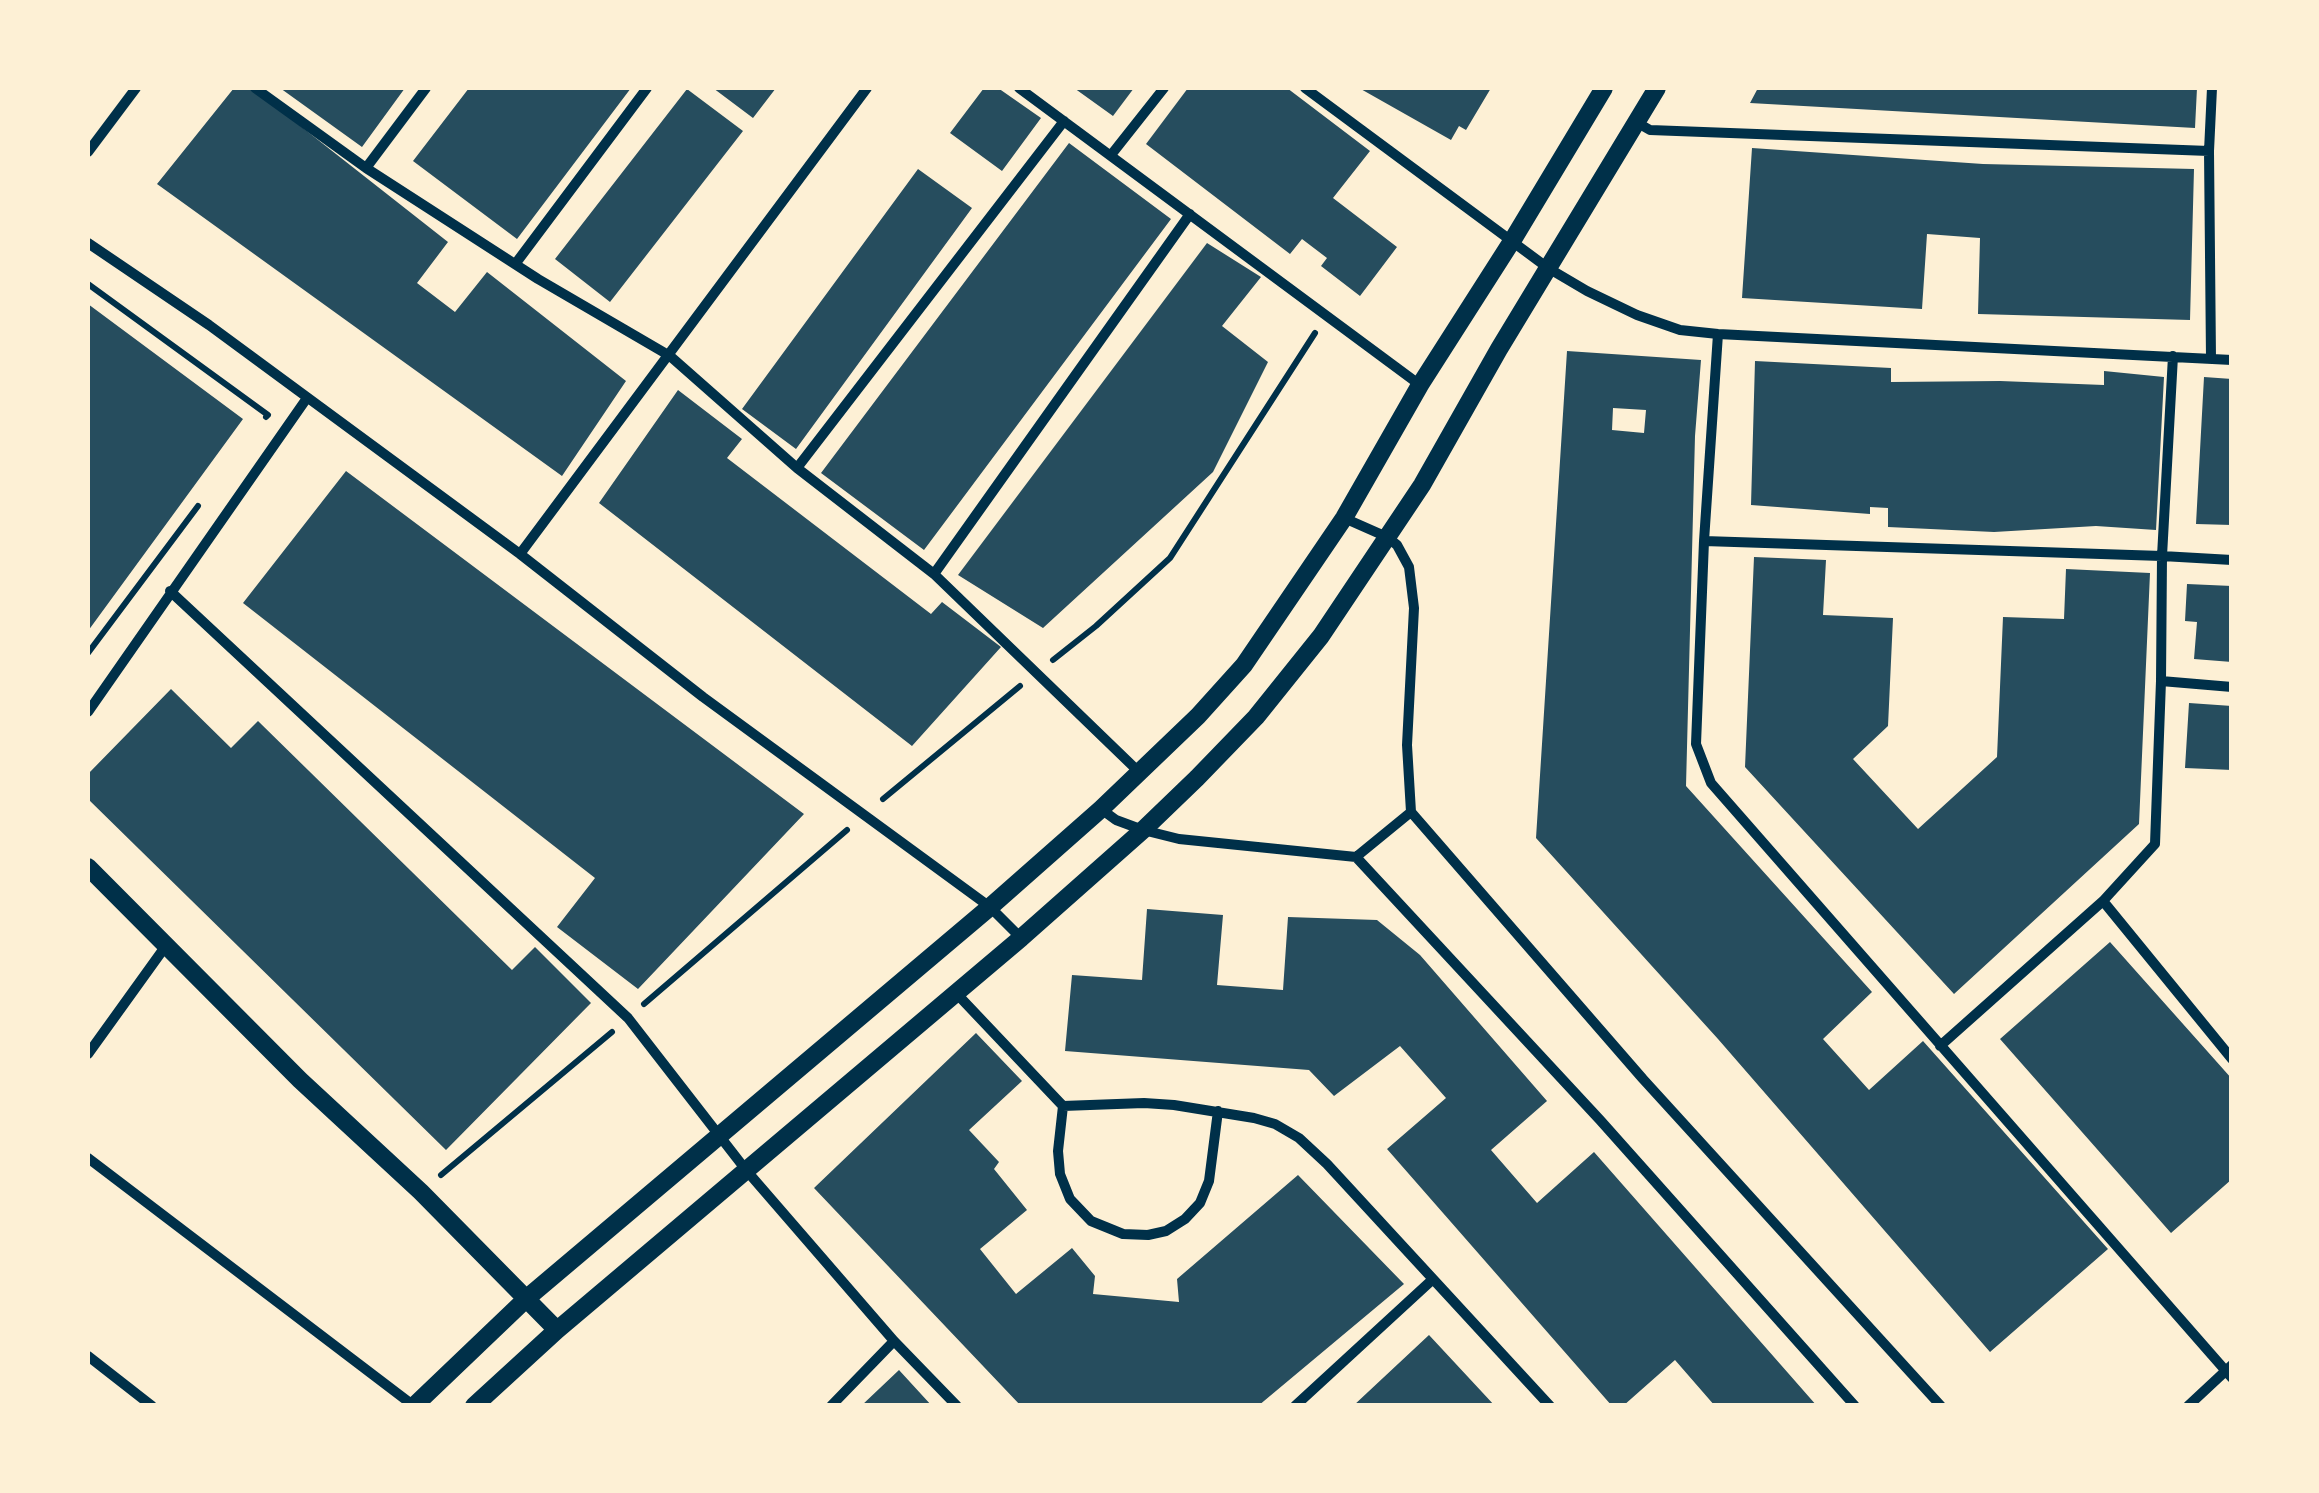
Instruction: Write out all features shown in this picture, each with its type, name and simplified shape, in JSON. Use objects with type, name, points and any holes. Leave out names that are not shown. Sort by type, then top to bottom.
[{"type":"street","points":[[88,152],[136,88]]},
{"type":"street","points":[[255,88],[366,168],[538,279],[670,356],[797,468],[934,574],[1140,773]]},
{"type":"street","points":[[366,168],[426,88]]},
{"type":"street","points":[[516,263],[647,88]]},
{"type":"street","points":[[520,554],[867,88]]},
{"type":"street","points":[[1020,88],[1420,385]]},
{"type":"street","points":[[1111,155],[1164,88]]},
{"type":"street","points":[[1305,88],[1548,268],[1637,315],[1680,330],[2232,360]]},
{"type":"street","points":[[88,1158],[414,1406],[527,1298],[1101,809],[1244,665],[1344,518],[1420,385],[1604,88]]},
{"type":"street","points":[[474,1406],[557,1330],[1021,938],[1143,830],[1256,717],[1321,636],[1422,485],[1498,350],[1657,88]]},
{"type":"street","points":[[2211,359],[2212,88]]},
{"type":"street","points":[[797,468],[1064,121]]},
{"type":"street","points":[[1636,122],[1650,130],[2209,151]]},
{"type":"street","points":[[934,574],[1190,214]]},
{"type":"street","points":[[88,243],[209,324],[520,554],[703,697],[990,907],[1021,938]]},
{"type":"street","points":[[1718,334],[1696,744],[1711,782],[2230,1371],[2188,1406]]},
{"type":"street","points":[[1940,1046],[2102,901],[2154,844],[2162,556],[2173,356]]},
{"type":"street","points":[[88,712],[307,398]]},
{"type":"street","points":[[1344,518],[1387,537],[1397,545],[1408,566],[1414,608],[1406,745],[1412,812],[1643,1079],[1941,1406]]},
{"type":"street","points":[[1704,541],[2232,560]]},
{"type":"street","points":[[170,591],[628,1018],[746,1170],[894,1341],[956,1406]]},
{"type":"street","points":[[2161,680],[2232,687]]},
{"type":"street","points":[[1101,809],[1116,820],[1179,839],[1356,857],[1600,1120],[1855,1406]]},
{"type":"street","points":[[1356,857],[1412,812]]},
{"type":"street","points":[[88,867],[557,1330]]},
{"type":"street","points":[[2102,901],[2232,1059]]},
{"type":"street","points":[[88,1054],[165,947]]},
{"type":"street","points":[[956,993],[1063,1106],[1060,1174],[1070,1199],[1091,1222],[1124,1234],[1148,1235],[1166,1231],[1186,1219],[1200,1203],[1209,1180],[1218,1111]]},
{"type":"street","points":[[1063,1106],[1144,1103],[1218,1111],[1275,1124],[1299,1138],[1550,1406]]},
{"type":"street","points":[[1294,1406],[1432,1280]]},
{"type":"street","points":[[831,1406],[894,1341]]},
{"type":"street","points":[[88,1356],[152,1406]]},
{"type":"path","points":[[88,284],[268,415],[256,430]]},
{"type":"path","points":[[421,1192],[863,815],[1096,626],[1170,558],[1326,316]]},
{"type":"path","points":[[88,653],[208,492]]},
{"type":"building","points":[[234,88],[252,88],[448,242],[417,283],[455,312],[487,272],[626,381],[562,476],[157,184]]},
{"type":"building","points":[[280,88],[405,88],[362,147]]},
{"type":"building","points":[[469,88],[631,88],[517,239],[413,161]]},
{"type":"building","points":[[713,88],[776,88],[753,118]]},
{"type":"building","points":[[984,88],[998,88],[1041,118],[1002,171],[950,133]]},
{"type":"building","points":[[1074,88],[1134,88],[1113,116]]},
{"type":"building","points":[[1188,88],[1287,88],[1370,151],[1333,198],[1397,247],[1360,296],[1321,266],[1327,258],[1302,239],[1290,254],[1146,144]]},
{"type":"building","points":[[1359,88],[1491,88],[1466,130],[1459,126],[1451,140]]},
{"type":"building","points":[[1758,88],[2197,88],[2195,128],[1750,103]]},
{"type":"building","points":[[687,89],[743,131],[610,302],[555,259]]},
{"type":"building","points":[[1069,143],[1171,219],[924,550],[821,473]]},
{"type":"building","points":[[1752,148],[1983,164],[2194,169],[2190,320],[1978,314],[1980,238],[1927,234],[1922,309],[1742,298]]},
{"type":"building","points":[[918,169],[972,208],[796,449],[742,409]]},
{"type":"building","points":[[1207,243],[1261,277],[1222,326],[1268,362],[1213,472],[1043,628],[958,575]]},
{"type":"building","points":[[88,304],[243,419],[88,631]]},
{"type":"building","points":[[1567,351],[1701,360],[1695,436],[1686,786],[1872,992],[1823,1039],[1869,1090],[1923,1041],[2108,1249],[1990,1352],[1718,1039],[1536,838]],"holes":[[[1613,408],[1646,410],[1644,433],[1612,430]]]},
{"type":"building","points":[[1755,361],[1891,368],[1891,382],[2104,385],[2104,371],[2164,377],[2156,530],[2096,526],[1994,532],[1888,527],[1888,508],[1870,507],[1870,514],[1751,505]]},
{"type":"building","points":[[2204,377],[2232,379],[2232,525],[2196,524]]},
{"type":"building","points":[[678,390],[742,439],[727,458],[931,614],[942,602],[1001,647],[912,746],[599,503]]},
{"type":"building","points":[[346,471],[804,814],[638,989],[557,927],[595,878],[243,603]]},
{"type":"building","points":[[1754,557],[1826,560],[1823,615],[1893,618],[1888,726],[1853,759],[1918,829],[1997,757],[2003,617],[2064,619],[2066,569],[2150,573],[2139,824],[1954,994],[1745,767]]},
{"type":"building","points":[[2187,584],[2232,586],[2232,662],[2194,659],[2197,622],[2185,621]]},
{"type":"building","points":[[171,689],[231,748],[258,721],[512,970],[535,947],[591,1003],[446,1150],[88,799],[88,774]]},
{"type":"building","points":[[2189,703],[2232,706],[2232,770],[2185,768]]},
{"type":"building","points":[[1147,909],[1223,915],[1217,985],[1283,990],[1288,917],[1377,920],[1420,955],[1547,1101],[1491,1150],[1537,1203],[1594,1152],[1817,1406],[1715,1406],[1675,1360],[1623,1406],[1612,1406],[1387,1149],[1446,1098],[1400,1046],[1334,1096],[1309,1070],[1065,1051],[1072,975],[1142,980]]},
{"type":"building","points":[[2110,942],[2232,1079],[2232,1179],[2171,1233],[2000,1039]]},
{"type":"building","points":[[976,1033],[1022,1081],[969,1130],[999,1162],[994,1169],[1027,1210],[980,1249],[1016,1294],[1072,1248],[1095,1276],[1093,1294],[1179,1302],[1177,1279],[1298,1175],[1404,1284],[1258,1406],[1021,1406],[814,1188]]},
{"type":"building","points":[[1429,1335],[1495,1406],[1353,1406]]},
{"type":"building","points":[[899,1370],[932,1406],[861,1406]]}]
